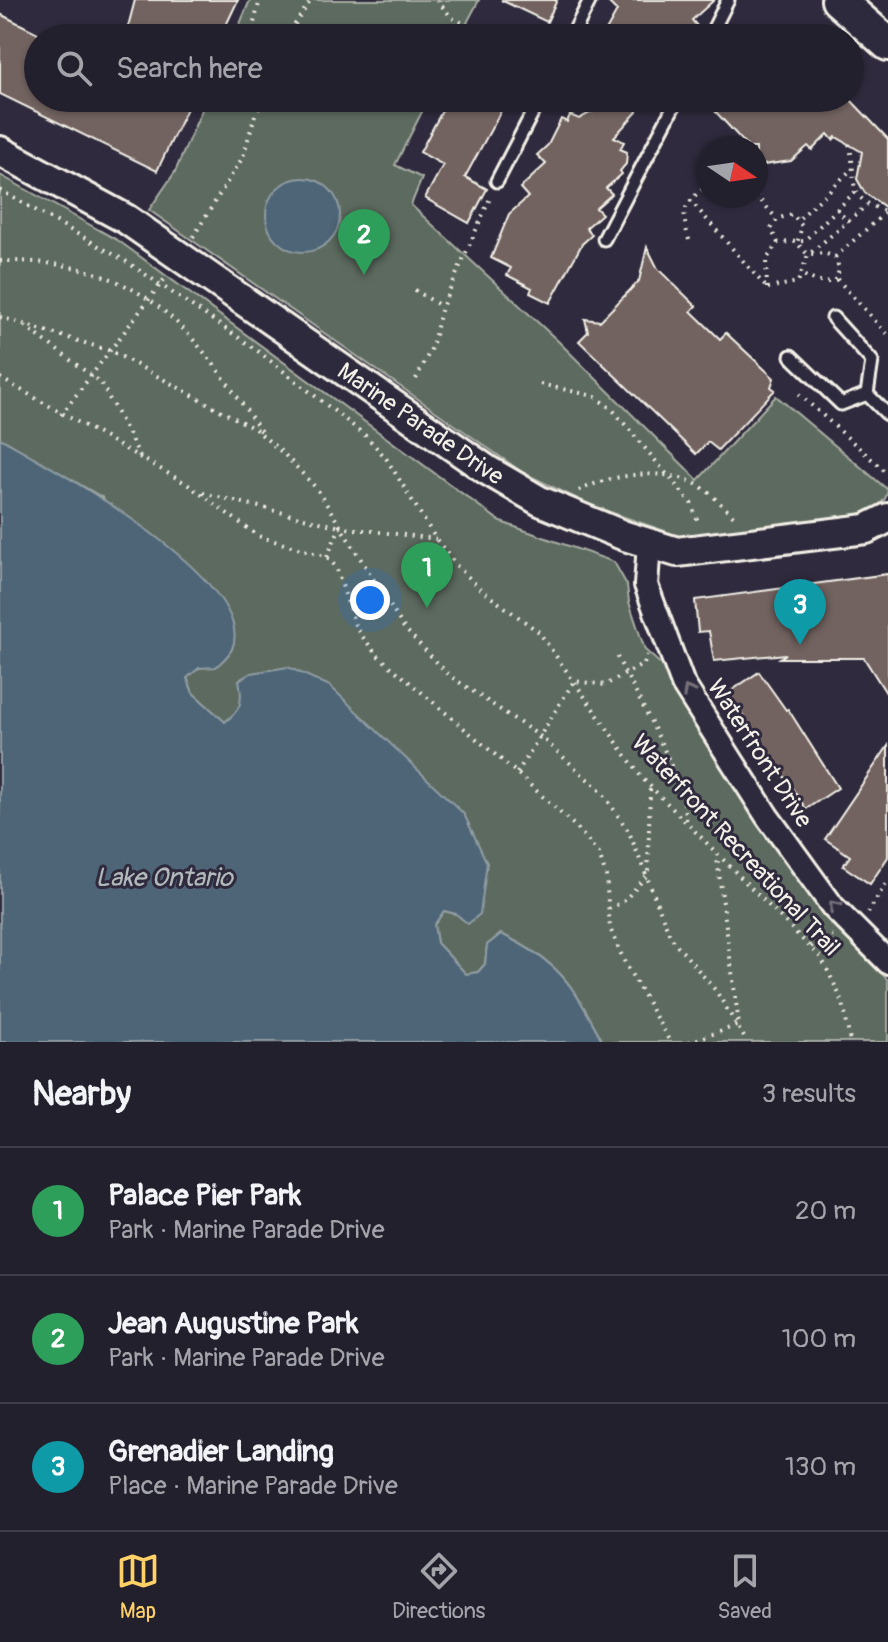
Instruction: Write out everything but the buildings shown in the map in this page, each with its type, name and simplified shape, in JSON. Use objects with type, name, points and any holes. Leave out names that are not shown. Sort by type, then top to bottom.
[{"type":"main road","points":[[838,0],[886,42]]},
{"type":"main road","points":[[863,0],[886,42]]},
{"type":"street","name":"Marine Parade Drive","points":[[0,151],[126,219],[512,487],[649,544],[677,552],[848,532],[866,529],[888,518]]},
{"type":"street","name":"Waterfront Drive","points":[[649,544],[646,585],[683,684],[767,816],[833,907],[888,962]]},
{"type":"lane","points":[[580,24],[590,0]]},
{"type":"lane","points":[[716,24],[728,0]]},
{"type":"lane","points":[[497,181],[533,112]]},
{"type":"lane","points":[[604,239],[671,112]]},
{"type":"lane","points":[[833,318],[872,361],[867,394]]},
{"type":"lane","points":[[791,356],[841,404],[867,394]]},
{"type":"lane","points":[[867,394],[888,415]]},
{"type":"path","points":[[254,24],[260,0]]},
{"type":"path","points":[[295,24],[311,0]]},
{"type":"path","points":[[437,0],[452,18],[465,24]]},
{"type":"path","points":[[193,238],[243,157],[257,112]]},
{"type":"path","points":[[835,257],[887,212],[867,205],[855,192],[849,144]]},
{"type":"path","points":[[799,219],[850,171]]},
{"type":"path","points":[[416,379],[432,347],[442,307],[497,181]]},
{"type":"path","name":"Waterfront Recreational Trail","points":[[0,190],[87,237],[160,284],[275,363],[366,436],[386,458],[436,539],[484,592],[529,622],[574,681],[604,729],[650,787],[811,947],[835,979],[843,1002],[850,1042]]},
{"type":"path","points":[[778,243],[797,243],[855,192]]},
{"type":"path","points":[[689,240],[682,216],[696,195]]},
{"type":"path","points":[[690,200],[767,288]]},
{"type":"path","points":[[767,288],[798,282],[808,255],[867,205]]},
{"type":"path","points":[[767,208],[777,219]]},
{"type":"path","points":[[837,209],[848,222]]},
{"type":"path","points":[[778,243],[771,229],[777,219],[792,214],[799,219],[801,234],[797,243]]},
{"type":"path","points":[[822,224],[833,234]]},
{"type":"path","points":[[767,288],[766,260],[778,243]]},
{"type":"path","points":[[797,243],[808,255]]},
{"type":"path","points":[[808,255],[824,253],[835,257]]},
{"type":"path","points":[[835,257],[839,268],[837,279]]},
{"type":"path","points":[[0,261],[93,272],[131,286],[149,297],[198,341],[266,439]]},
{"type":"path","points":[[61,415],[169,273]]},
{"type":"path","points":[[801,274],[818,283],[837,279]]},
{"type":"path","points":[[837,279],[888,335]]},
{"type":"path","points":[[415,290],[442,307]]},
{"type":"path","points":[[0,317],[111,351],[255,429],[266,439],[317,489],[404,628],[450,676],[541,737],[602,792],[629,832],[671,938],[739,1025],[747,1042]]},
{"type":"path","points":[[23,324],[92,375],[110,395],[140,457]]},
{"type":"path","points":[[0,378],[198,492],[258,536],[327,557],[336,567],[356,628],[376,654],[517,773],[576,827],[599,854],[606,876],[610,928],[625,963],[670,1042]]},
{"type":"path","points":[[540,384],[594,396],[612,409],[691,503],[699,524]]},
{"type":"path","points":[[799,394],[886,472]]},
{"type":"path","points":[[579,491],[598,480],[629,474],[668,478],[696,484],[735,517]]},
{"type":"path","points":[[198,492],[340,527],[436,539]]},
{"type":"path","points":[[327,557],[340,527]]},
{"type":"path","points":[[517,773],[574,681],[605,685],[644,664],[648,653]]},
{"type":"path","points":[[617,657],[679,786],[687,812],[686,825]]},
{"type":"path","points":[[609,909],[624,901],[648,874],[650,787]]},
{"type":"path","points":[[717,856],[739,1025]]},
{"type":"path","points":[[864,918],[888,880]]},
{"type":"path","points":[[811,947],[821,939],[844,934]]},
{"type":"path","points":[[689,1042],[739,1025]]},
{"type":"green space","points":[[250,0],[479,0],[466,24],[240,24]]},
{"type":"green space","points":[[201,112],[422,112],[395,165],[422,178],[411,205],[558,341],[698,480],[776,396],[888,490],[887,495],[878,506],[859,514],[682,537],[590,505],[522,472],[149,210],[175,172]]},
{"type":"green space","points":[[0,175],[119,241],[501,522],[614,562],[627,585],[629,602],[645,650],[664,667],[681,702],[810,896],[838,930],[888,980],[888,1042],[603,1042],[573,990],[552,966],[501,934],[487,945],[485,964],[478,972],[466,974],[437,943],[434,925],[444,911],[456,914],[243,698],[240,709],[225,722],[193,693],[187,677],[199,668],[103,498],[0,438]]},
{"type":"water","points":[[296,178],[310,178],[324,184],[334,194],[340,215],[338,229],[324,246],[310,252],[296,252],[282,246],[272,236],[266,222],[266,208],[272,194],[282,184]]},
{"type":"water","name":"Lake Ontario","points":[[0,438],[144,528],[184,559],[214,591],[232,622],[232,649],[216,667],[199,668],[187,678],[193,693],[225,722],[240,704],[239,680],[251,673],[288,667],[330,686],[464,814],[487,863],[480,914],[468,924],[456,914],[444,911],[434,925],[437,943],[466,974],[478,972],[485,964],[487,945],[501,934],[522,945],[552,966],[563,978],[583,1005],[603,1042],[0,1042]]},
{"type":"place","name":"Jean Augustine Park","points":[[364,275]]},
{"type":"place","name":"Palace Pier Park","points":[[427,608]]},
{"type":"place","name":"Grenadier Landing","points":[[800,645]]}]
